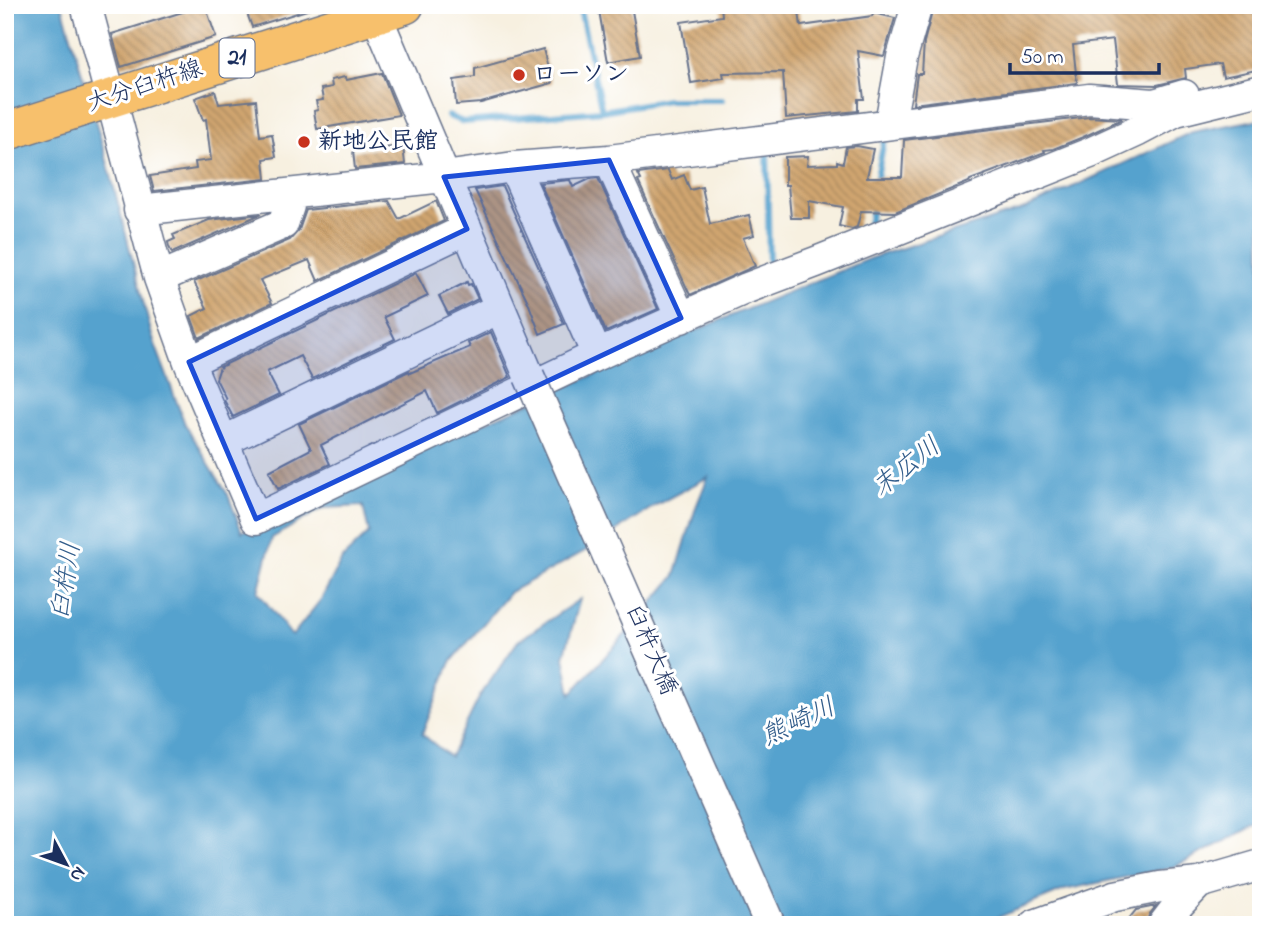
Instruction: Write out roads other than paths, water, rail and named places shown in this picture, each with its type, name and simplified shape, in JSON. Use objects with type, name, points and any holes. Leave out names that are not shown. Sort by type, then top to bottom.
[{"type":"main road","name":"大分臼杵線","points":[[5,132],[384,8]]},
{"type":"street","points":[[86,5],[105,99],[159,278],[189,362],[256,519],[597,355],[747,288],[1090,153],[1176,111],[1261,90]]},
{"type":"street","points":[[890,123],[902,57],[917,5]]},
{"type":"street","name":"臼杵大橋","points":[[384,8],[444,177],[770,925]]},
{"type":"street","points":[[139,210],[514,167],[609,160],[1089,99],[1154,104],[1261,75]]},
{"type":"street","points":[[609,160],[681,318]]},
{"type":"street","points":[[514,167],[597,355]]},
{"type":"street","points":[[159,278],[283,224],[289,206],[288,194]]},
{"type":"street","points":[[189,362],[467,229]]},
{"type":"street","points":[[222,442],[500,307]]},
{"type":"street","points":[[1034,925],[1115,896],[1199,883],[1261,865]]},
{"type":"street","points":[[1163,925],[1178,904],[1199,883]]},
{"type":"water","points":[[5,5],[62,5],[109,168],[152,336],[185,424],[228,495],[242,532],[370,472],[871,258],[1025,209],[1192,132],[1261,119],[1261,825],[1252,827],[1174,867],[1064,890],[980,925],[5,925]],"holes":[[[708,477],[675,576],[571,694],[564,657],[580,599],[518,641],[480,696],[450,757],[422,734],[451,662],[510,592],[587,550],[656,505]],[[363,506],[369,533],[342,559],[322,598],[292,636],[258,592],[272,538],[323,508]]]},
{"type":"waterway","points":[[579,5],[602,111]]},
{"type":"waterway","points":[[448,116],[463,122],[602,111],[667,100],[722,100]]},
{"type":"waterway","points":[[876,183],[885,135]]},
{"type":"waterway","points":[[767,149],[769,268]]},
{"type":"waterway","points":[[868,229],[873,204]]},
{"type":"place","name":"ローソン","points":[[519,75]]},
{"type":"place","name":"新地公民館","points":[[304,142]]},
{"type":"water label","name":"末広川","points":[[907,468]]},
{"type":"water label","name":"臼杵川","points":[[67,581]]},
{"type":"water label","name":"熊崎川","points":[[799,723]]}]
